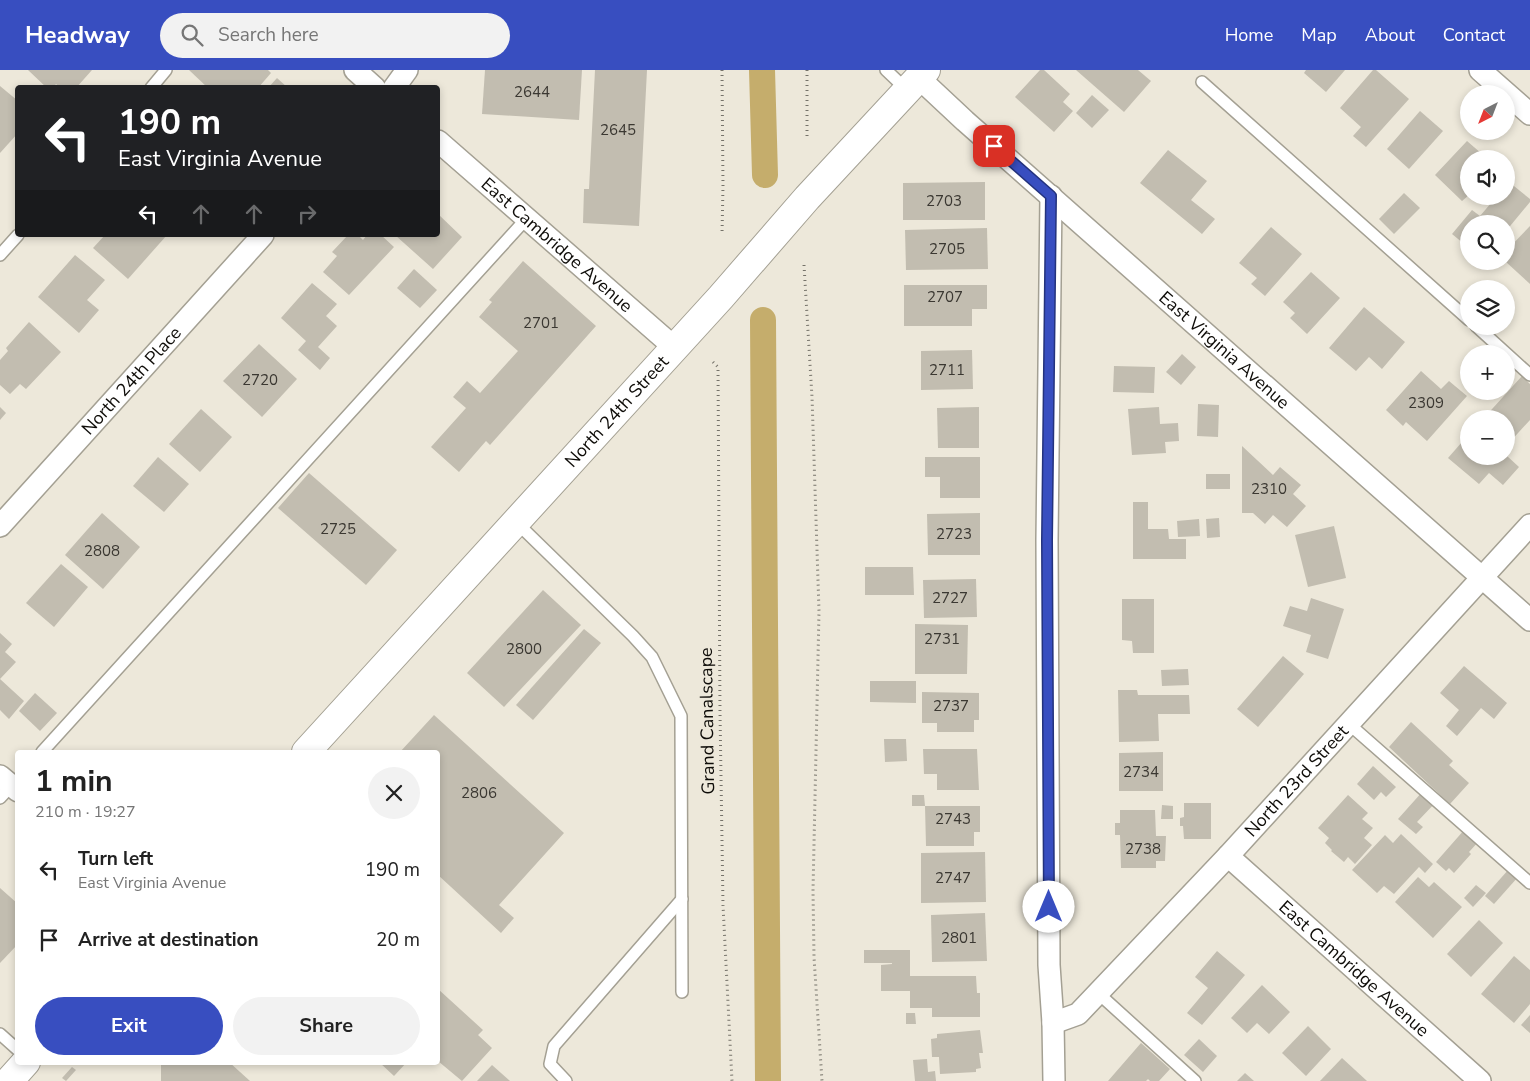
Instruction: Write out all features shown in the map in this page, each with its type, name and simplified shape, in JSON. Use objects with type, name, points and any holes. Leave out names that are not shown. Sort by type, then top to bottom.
[{"type":"main road","name":"North 24th Street","points":[[308,750],[675,348],[807,198],[918,80]]},
{"type":"main road","points":[[10,1081],[23,1065]]},
{"type":"street","points":[[354,70],[372,85]]},
{"type":"street","points":[[396,85],[407,70]]},
{"type":"street","points":[[1480,70],[1530,114]]},
{"type":"street","name":"East Virginia Avenue","points":[[918,80],[1530,620]]},
{"type":"street","name":"East Cambridge Avenue","points":[[440,143],[675,348]]},
{"type":"street","points":[[1051,196],[1047,540],[1049,965],[1054,1081]]},
{"type":"street","name":"North 24th Place","points":[[0,526],[260,237]]},
{"type":"street","name":"North 23rd Street","points":[[1053,1024],[1078,1014],[1098,994],[1228,856],[1530,525]]},
{"type":"street","name":"East Cambridge Avenue","points":[[1228,856],[1480,1081]]},
{"type":"lane","points":[[154,85],[166,70]]},
{"type":"lane","points":[[886,70],[918,80]]},
{"type":"lane","points":[[1202,82],[1460,312]]},
{"type":"lane","points":[[44,750],[527,218]]},
{"type":"lane","points":[[0,255],[16,237]]},
{"type":"lane","points":[[1486,335],[1530,375]]},
{"type":"lane","points":[[516,522],[633,636],[652,657],[681,716],[682,992]]},
{"type":"lane","points":[[1349,724],[1530,883]]},
{"type":"lane","points":[[566,1081],[550,1064],[554,1046],[682,900]]},
{"type":"lane","points":[[1098,994],[1195,1081]]},
{"type":"lane","points":[[0,1034],[15,1047]]},
{"type":"path","points":[[722,70],[722,234]]},
{"type":"path","points":[[807,70],[807,136]]},
{"type":"path","points":[[804,265],[812,397],[820,611],[813,891],[814,957],[822,1081]]},
{"type":"path","name":"Grand Canalscape","points":[[713,362],[718,367],[723,905],[732,1081]]},
{"type":"building","points":[[28,70],[92,70],[79,85],[44,85]]},
{"type":"building","points":[[189,70],[268,70],[271,73],[261,85],[205,85]]},
{"type":"building","points":[[485,70],[582,70],[579,120],[482,114]]},
{"type":"building","points":[[595,70],[647,70],[639,226],[583,223],[584,189],[589,189]]},
{"type":"building","points":[[1040,70],[1044,70],[1070,94],[1063,102],[1073,111],[1054,132],[1015,97]]},
{"type":"building","points":[[1076,70],[1138,70],[1151,81],[1124,112]]},
{"type":"building","points":[[1306,70],[1345,70],[1326,92],[1304,73]]},
{"type":"building","points":[[1373,70],[1376,70],[1409,99],[1366,147],[1353,136],[1361,127],[1340,108]]},
{"type":"building","points":[[277,78],[285,85],[271,85]]},
{"type":"building","points":[[0,86],[15,98],[15,136],[0,153]]},
{"type":"building","points":[[1092,95],[1109,110],[1092,128],[1076,113]]},
{"type":"building","points":[[1420,111],[1443,131],[1409,169],[1387,149]]},
{"type":"building","points":[[1467,141],[1477,150],[1460,150],[1460,199],[1435,175]]},
{"type":"building","points":[[1168,150],[1207,181],[1191,200],[1215,219],[1202,234],[1140,183]]},
{"type":"building","points":[[985,182],[985,220],[903,220],[903,183]]},
{"type":"building","points":[[1515,187],[1530,199],[1530,202],[1515,220],[1515,215],[1481,215],[1489,205],[1515,205]]},
{"type":"building","points":[[1404,193],[1420,208],[1394,234],[1379,219]]},
{"type":"building","points":[[1472,210],[1479,215],[1468,215]]},
{"type":"building","points":[[440,216],[462,237],[433,269],[397,237],[440,237]]},
{"type":"building","points":[[1460,224],[1460,241],[1452,234]]},
{"type":"building","points":[[1530,226],[1530,284],[1515,270],[1515,242]]},
{"type":"building","points":[[1271,227],[1302,254],[1265,296],[1251,284],[1257,278],[1239,263]]},
{"type":"building","points":[[987,228],[988,269],[906,270],[905,230]]},
{"type":"building","points":[[103,237],[165,237],[128,279],[93,248]]},
{"type":"building","points":[[346,237],[360,237],[363,240],[365,237],[383,237],[394,247],[349,295],[323,272],[337,256],[332,252]]},
{"type":"building","points":[[75,255],[105,280],[87,300],[99,310],[79,333],[38,297]]},
{"type":"building","points":[[523,261],[596,326],[490,445],[486,441],[459,472],[431,447],[466,408],[453,397],[467,381],[480,393],[518,351],[479,317],[492,302],[489,300]]},
{"type":"building","points":[[414,269],[437,290],[420,308],[397,288]]},
{"type":"building","points":[[1311,272],[1340,298],[1307,334],[1290,318],[1295,313],[1283,302]]},
{"type":"building","points":[[312,283],[337,304],[326,316],[337,326],[318,347],[330,358],[320,370],[298,350],[306,341],[281,318]]},
{"type":"building","points":[[904,285],[987,285],[987,309],[972,309],[972,326],[904,326]]},
{"type":"building","points":[[1364,307],[1405,342],[1382,369],[1369,357],[1356,371],[1329,348]]},
{"type":"building","points":[[29,322],[61,352],[26,389],[20,384],[10,394],[0,385],[0,360],[8,351],[6,348]]},
{"type":"building","points":[[259,344],[297,379],[262,417],[223,381]]},
{"type":"building","points":[[972,350],[973,389],[921,390],[921,351]]},
{"type":"building","points":[[1182,354],[1196,367],[1181,385],[1166,372]]},
{"type":"building","points":[[1114,366],[1155,367],[1154,393],[1113,392]]},
{"type":"building","points":[[1421,371],[1441,389],[1449,381],[1460,390],[1460,400],[1463,400],[1427,441],[1406,422],[1403,426],[1386,410]]},
{"type":"building","points":[[1522,376],[1530,384],[1530,420],[1515,436],[1515,410],[1491,410],[1500,400],[1515,400],[1515,384]]},
{"type":"building","points":[[1198,404],[1219,405],[1218,437],[1197,436]]},
{"type":"building","points":[[0,407],[6,413],[0,420]]},
{"type":"building","points":[[979,407],[979,448],[938,448],[937,408]]},
{"type":"building","points":[[1159,407],[1160,424],[1178,423],[1179,441],[1165,442],[1166,453],[1132,455],[1128,409]]},
{"type":"building","points":[[201,409],[232,437],[200,472],[169,444]]},
{"type":"building","points":[[1460,444],[1460,465],[1515,465],[1515,463],[1519,467],[1503,485],[1489,473],[1479,484],[1448,458]]},
{"type":"building","points":[[1242,446],[1273,475],[1280,467],[1301,485],[1293,494],[1306,506],[1287,527],[1273,515],[1265,524],[1253,513],[1242,513]]},
{"type":"building","points":[[158,457],[189,484],[164,512],[133,486]]},
{"type":"building","points":[[925,457],[980,457],[980,498],[940,498],[940,477],[925,477]]},
{"type":"building","points":[[309,473],[397,550],[366,585],[278,508]]},
{"type":"building","points":[[1206,474],[1230,474],[1230,489],[1206,489]]},
{"type":"building","points":[[1133,502],[1148,502],[1148,529],[1168,529],[1169,539],[1186,539],[1186,559],[1133,559]]},
{"type":"building","points":[[102,513],[140,547],[103,589],[65,555]]},
{"type":"building","points":[[980,513],[980,555],[928,555],[927,514]]},
{"type":"building","points":[[1219,518],[1220,537],[1207,538],[1206,519]]},
{"type":"building","points":[[1199,519],[1200,536],[1178,537],[1177,521]]},
{"type":"building","points":[[1334,526],[1346,578],[1308,587],[1295,535]]},
{"type":"building","points":[[61,564],[88,587],[54,627],[26,603]]},
{"type":"building","points":[[865,567],[913,567],[914,595],[865,595]]},
{"type":"building","points":[[976,579],[977,617],[924,618],[923,580]]},
{"type":"building","points":[[543,590],[581,625],[504,707],[467,673]]},
{"type":"building","points":[[1311,598],[1344,609],[1328,659],[1306,652],[1311,635],[1283,626],[1290,606],[1307,611]]},
{"type":"building","points":[[1122,599],[1154,599],[1154,653],[1133,653],[1132,641],[1122,640]]},
{"type":"building","points":[[915,624],[968,625],[967,674],[915,674]]},
{"type":"building","points":[[584,629],[601,643],[533,720],[516,705]]},
{"type":"building","points":[[0,633],[12,644],[5,652],[16,662],[0,679]]},
{"type":"building","points":[[1283,656],[1304,674],[1258,727],[1237,709]]},
{"type":"building","points":[[1464,666],[1507,703],[1494,719],[1481,708],[1457,736],[1446,726],[1459,710],[1440,693]]},
{"type":"building","points":[[1188,669],[1189,685],[1162,686],[1161,670]]},
{"type":"building","points":[[0,679],[24,701],[9,719],[0,710]]},
{"type":"building","points":[[870,681],[916,681],[916,703],[870,702]]},
{"type":"building","points":[[1118,690],[1137,690],[1138,695],[1189,695],[1190,714],[1158,714],[1159,741],[1119,742]]},
{"type":"building","points":[[922,692],[979,693],[979,720],[974,720],[974,732],[937,732],[937,723],[922,723]]},
{"type":"building","points":[[35,693],[57,713],[40,731],[19,711]]},
{"type":"building","points":[[434,715],[564,833],[499,905],[514,918],[501,933],[440,877],[440,750],[402,750]]},
{"type":"building","points":[[1411,722],[1453,761],[1449,765],[1469,783],[1450,804],[1389,747]]},
{"type":"building","points":[[884,739],[906,739],[907,761],[885,762]]},
{"type":"building","points":[[923,749],[977,749],[979,790],[937,790],[937,774],[924,774]]},
{"type":"building","points":[[1163,752],[1163,791],[1119,791],[1119,753]]},
{"type":"building","points":[[1373,766],[1396,787],[1386,797],[1381,792],[1374,800],[1357,784]]},
{"type":"building","points":[[1423,791],[1436,802],[1417,822],[1423,827],[1416,834],[1398,819]]},
{"type":"building","points":[[912,795],[924,795],[925,806],[912,806]]},
{"type":"building","points":[[1348,795],[1368,813],[1362,819],[1373,828],[1364,838],[1372,845],[1355,864],[1348,857],[1344,862],[1331,851],[1325,843],[1329,838],[1318,828]]},
{"type":"building","points":[[1184,803],[1211,803],[1211,839],[1184,839],[1180,818],[1184,817]]},
{"type":"building","points":[[1162,805],[1173,806],[1173,819],[1161,819]]},
{"type":"building","points":[[925,806],[980,806],[980,832],[974,832],[974,846],[926,846]]},
{"type":"building","points":[[1120,810],[1155,810],[1156,836],[1166,836],[1165,861],[1156,861],[1156,868],[1121,868],[1120,835],[1115,835],[1115,823],[1120,823]]},
{"type":"building","points":[[1465,829],[1479,841],[1469,852],[1471,854],[1454,873],[1449,868],[1446,871],[1436,862]]},
{"type":"building","points":[[1401,834],[1433,864],[1425,873],[1419,867],[1394,894],[1384,886],[1377,893],[1352,870],[1385,835],[1393,843]]},
{"type":"building","points":[[985,852],[986,902],[921,903],[921,853]]},
{"type":"building","points":[[1509,869],[1518,877],[1494,904],[1485,896]]},
{"type":"building","points":[[1418,877],[1429,887],[1434,882],[1462,907],[1433,938],[1395,902]]},
{"type":"building","points":[[1476,885],[1486,893],[1473,907],[1464,898]]},
{"type":"building","points":[[0,888],[15,901],[15,947],[0,963]]},
{"type":"building","points":[[985,913],[987,961],[932,962],[931,915]]},
{"type":"building","points":[[1479,920],[1503,943],[1471,977],[1447,954]]},
{"type":"building","points":[[864,950],[910,950],[910,976],[976,976],[977,993],[980,993],[980,1017],[932,1017],[932,1008],[910,1008],[910,991],[881,991],[881,965],[892,963],[864,963]]},
{"type":"building","points":[[1217,951],[1245,975],[1202,1025],[1187,1013],[1208,988],[1195,977]]},
{"type":"building","points":[[1514,956],[1530,970],[1530,1004],[1514,1023],[1481,994]]},
{"type":"building","points":[[1262,985],[1290,1012],[1269,1034],[1257,1023],[1247,1033],[1231,1018]]},
{"type":"building","points":[[440,991],[483,1030],[478,1035],[492,1048],[462,1081],[440,1063]]},
{"type":"building","points":[[906,1013],[915,1013],[916,1024],[906,1024]]},
{"type":"building","points":[[1530,1015],[1530,1033],[1521,1025]]},
{"type":"building","points":[[1308,1026],[1331,1049],[1306,1076],[1282,1053]]},
{"type":"building","points":[[980,1030],[983,1053],[979,1053],[981,1068],[976,1069],[976,1072],[940,1074],[939,1057],[932,1057],[931,1039],[937,1038],[937,1034]]},
{"type":"building","points":[[1199,1039],[1217,1056],[1203,1072],[1184,1055]]},
{"type":"building","points":[[1141,1043],[1170,1069],[1159,1081],[1150,1081],[1148,1079],[1146,1081],[1108,1081]]},
{"type":"building","points":[[1342,1058],[1367,1081],[1320,1081]]},
{"type":"building","points":[[927,1059],[928,1072],[935,1071],[936,1081],[915,1081],[913,1060]]},
{"type":"building","points":[[161,1065],[232,1065],[250,1081],[161,1081]]},
{"type":"building","points":[[382,1065],[404,1065],[394,1076]]},
{"type":"building","points":[[492,1065],[510,1081],[477,1081]]},
{"type":"building","points":[[72,1067],[76,1070],[66,1081],[62,1078]]},
{"type":"building","points":[[1245,1073],[1254,1081],[1237,1081]]},
{"type":"waterway","points":[[762,70],[765,175]]},
{"type":"waterway","points":[[763,320],[768,1081]]},
{"type":"route","points":[[994,146],[1051,196],[1047,540],[1049,907]]}]
